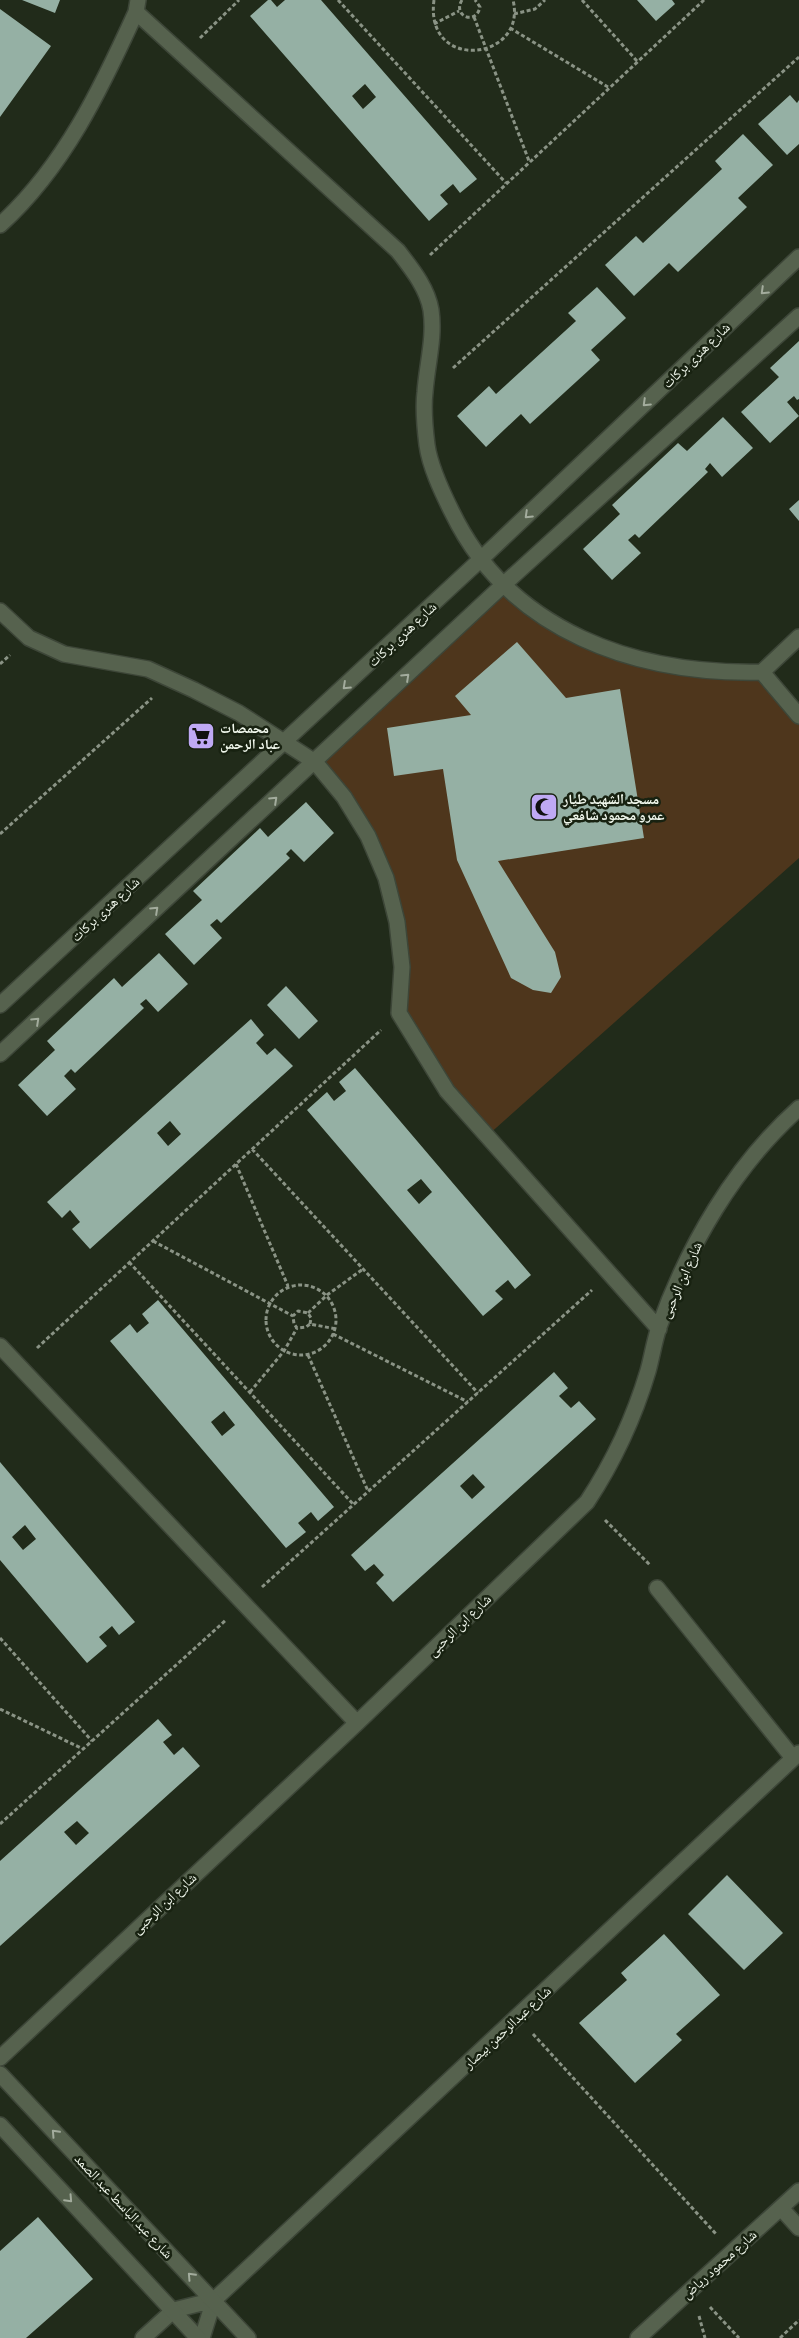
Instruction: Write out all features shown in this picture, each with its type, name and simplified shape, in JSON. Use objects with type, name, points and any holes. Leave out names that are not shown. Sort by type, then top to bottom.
[{"type":"street","points":[[0,225],[14,212],[64,151],[103,84],[137,6],[183,54],[398,251],[413,270],[431,308],[433,341],[424,394],[427,446],[445,498],[460,531],[480,560],[502,586],[560,626],[620,653],[658,664],[692,670],[762,672],[799,637]]},
{"type":"street","name":"شارع هنرى بركات","points":[[0,1006],[286,742],[799,257]]},
{"type":"street","points":[[0,1054],[502,586],[799,316]]},
{"type":"street","points":[[0,611],[29,638],[64,654],[148,669],[172,680],[239,713],[315,762],[344,797],[368,836],[386,878],[397,922],[402,967],[399,1013],[447,1091],[659,1329]]},
{"type":"street","points":[[762,672],[799,716]]},
{"type":"street","name":"شارع ابن الرحبى","points":[[0,2058],[357,1723],[587,1502],[611,1465],[634,1412],[648,1371],[659,1329],[682,1269],[714,1212],[752,1158],[799,1108]]},
{"type":"street","points":[[0,1346],[357,1723]]},
{"type":"street","points":[[657,1588],[796,1755]]},
{"type":"street","name":"شارع عبدالرحمن بيصار","points":[[200,2338],[214,2300],[796,1755]]},
{"type":"street","name":"شارع عبد الباسط عبد الصمد","points":[[0,2074],[248,2338]]},
{"type":"street","points":[[0,2125],[200,2338]]},
{"type":"street","name":"شارع محمود رياض","points":[[638,2338],[799,2190]]},
{"type":"street","points":[[780,2208],[799,2228]]},
{"type":"street","name":"شارع عبدالرحمن بيصار","points":[[143,2338],[174,2310],[214,2300]]},
{"type":"path","points":[[183,54],[238,0]]},
{"type":"path","points":[[338,0],[506,183]]},
{"type":"path","points":[[434,0],[434,24],[440,35],[450,44],[461,50],[474,52],[486,50],[500,41],[510,28],[514,14],[513,0]]},
{"type":"path","points":[[462,0],[459,11],[463,16],[474,17]]},
{"type":"path","points":[[474,17],[478,12],[478,0]]},
{"type":"path","points":[[514,14],[535,9],[545,0]]},
{"type":"path","points":[[582,0],[637,60]]},
{"type":"path","points":[[413,270],[637,60],[704,0]]},
{"type":"path","points":[[434,24],[459,11]]},
{"type":"path","points":[[474,17],[529,162]]},
{"type":"path","points":[[510,28],[609,87]]},
{"type":"path","points":[[424,394],[799,58]]},
{"type":"path","points":[[0,834],[172,680]]},
{"type":"path","points":[[19,1365],[399,1013]]},
{"type":"path","points":[[252,1149],[478,1393]]},
{"type":"path","points":[[236,1164],[288,1286]]},
{"type":"path","points":[[153,1241],[293,1316]]},
{"type":"path","points":[[129,1262],[354,1504]]},
{"type":"path","points":[[308,1313],[327,1295],[363,1269]]},
{"type":"path","points":[[0,1824],[609,1274]]},
{"type":"path","points":[[309,1285],[327,1295],[336,1311],[336,1328],[327,1344],[318,1351],[308,1355],[292,1354],[284,1351],[271,1339],[266,1321],[270,1302],[288,1286],[309,1285]]},
{"type":"path","points":[[293,1316],[298,1311],[308,1313],[311,1318],[310,1324]]},
{"type":"path","points":[[293,1316],[294,1324],[297,1328]]},
{"type":"path","points":[[297,1328],[302,1329],[310,1324],[336,1328]]},
{"type":"path","points":[[250,1392],[284,1351],[297,1328]]},
{"type":"path","points":[[333,1334],[468,1402]]},
{"type":"path","points":[[308,1355],[368,1492]]},
{"type":"path","points":[[609,1524],[635,1549]]},
{"type":"path","points":[[0,1638],[92,1741]]},
{"type":"path","points":[[0,1709],[82,1749]]},
{"type":"path","points":[[517,2017],[733,2251]]},
{"type":"path","points":[[692,2289],[739,2338]]},
{"type":"path","points":[[780,2338],[799,2320]]},
{"type":"shaded area","points":[[502,586],[620,653],[762,672],[799,716],[799,858],[487,1136],[399,1013],[386,878],[315,762]]},
{"type":"building","points":[[22,0],[60,0],[55,13]]},
{"type":"building","points":[[268,0],[271,0],[277,7],[285,0],[321,0],[477,179],[460,193],[453,184],[440,195],[448,204],[429,221],[250,16]],"holes":[[[365,84],[376,97],[363,109],[352,96]]]},
{"type":"building","points":[[637,0],[672,0],[675,4],[656,21]]},
{"type":"building","points":[[0,9],[51,46],[0,117]]},
{"type":"building","points":[[790,95],[797,103],[799,100],[799,144],[787,155],[758,124]]},
{"type":"building","points":[[743,134],[773,165],[738,198],[747,207],[678,272],[669,263],[634,296],[605,265],[636,236],[643,243],[722,169],[715,161]]},
{"type":"building","points":[[597,287],[626,318],[591,350],[600,360],[530,424],[521,414],[486,447],[457,416],[489,386],[496,394],[576,321],[568,313]]},
{"type":"building","points":[[799,341],[799,399],[797,400],[794,396],[787,402],[799,416],[770,443],[741,412],[779,377],[770,368]]},
{"type":"building","points":[[723,417],[753,448],[722,477],[710,463],[705,469],[708,472],[639,538],[635,534],[628,540],[641,553],[612,580],[583,549],[620,514],[612,505],[678,443],[687,451]]},
{"type":"building","points":[[799,500],[799,521],[789,509]]},
{"type":"building","name":"مسجد الشهيد طيار عمرو محمود شافعي","points":[[517,642],[566,698],[620,689],[644,838],[498,861],[555,952],[561,977],[551,993],[533,990],[511,978],[457,860],[443,769],[394,776],[387,728],[471,715],[455,696]]},
{"type":"building","points":[[306,802],[334,833],[304,862],[291,849],[286,854],[290,858],[221,923],[217,919],[210,925],[222,938],[194,965],[165,934],[202,900],[193,891],[260,828],[268,837]]},
{"type":"building","points":[[159,953],[188,984],[158,1012],[146,999],[140,1004],[144,1008],[75,1073],[71,1069],[64,1076],[76,1089],[47,1116],[18,1085],[55,1050],[47,1041],[114,978],[122,987]]},
{"type":"building","points":[[286,986],[318,1021],[299,1039],[267,1005]]},
{"type":"building","points":[[251,1019],[264,1035],[256,1043],[267,1055],[275,1048],[293,1066],[90,1249],[72,1229],[80,1222],[70,1210],[62,1218],[47,1202]],"holes":[[[170,1121],[181,1134],[168,1146],[157,1133]]]},
{"type":"building","points":[[355,1068],[531,1275],[515,1289],[508,1280],[495,1291],[503,1299],[483,1316],[307,1110],[327,1092],[334,1101],[346,1091],[339,1082]],"holes":[[[421,1179],[432,1192],[419,1204],[407,1190]]]},
{"type":"building","points":[[158,1300],[334,1507],[318,1521],[311,1512],[298,1523],[306,1532],[286,1548],[110,1341],[130,1324],[137,1333],[149,1323],[142,1314]],"holes":[[[224,1411],[235,1425],[222,1436],[211,1422]]]},
{"type":"building","points":[[554,1372],[568,1388],[559,1396],[571,1408],[579,1401],[596,1419],[393,1602],[376,1583],[384,1575],[374,1564],[365,1571],[351,1555]],"holes":[[[473,1474],[485,1487],[472,1499],[460,1486]]]},
{"type":"building","points":[[0,1462],[135,1622],[119,1635],[112,1626],[99,1637],[107,1646],[87,1663],[0,1560]],"holes":[[[25,1525],[36,1539],[23,1550],[12,1537]]]},
{"type":"building","points":[[158,1719],[172,1735],[163,1742],[174,1755],[183,1747],[200,1766],[0,1946],[0,1861]],"holes":[[[77,1821],[89,1833],[76,1845],[64,1832]]]},
{"type":"building","points":[[727,1875],[783,1933],[744,1970],[688,1914]]},
{"type":"building","points":[[664,1934],[720,1995],[676,2034],[682,2040],[635,2083],[579,2023],[627,1980],[621,1973]]},
{"type":"building","points":[[38,2217],[93,2279],[26,2338],[0,2338],[0,2251]]},
{"type":"place","name":"محمصات عباد الرحمن","points":[[201,736]]},
{"type":"place","name":"مسجد الشهيد طيار عمرو محمود شافعي","points":[[544,807]]}]
